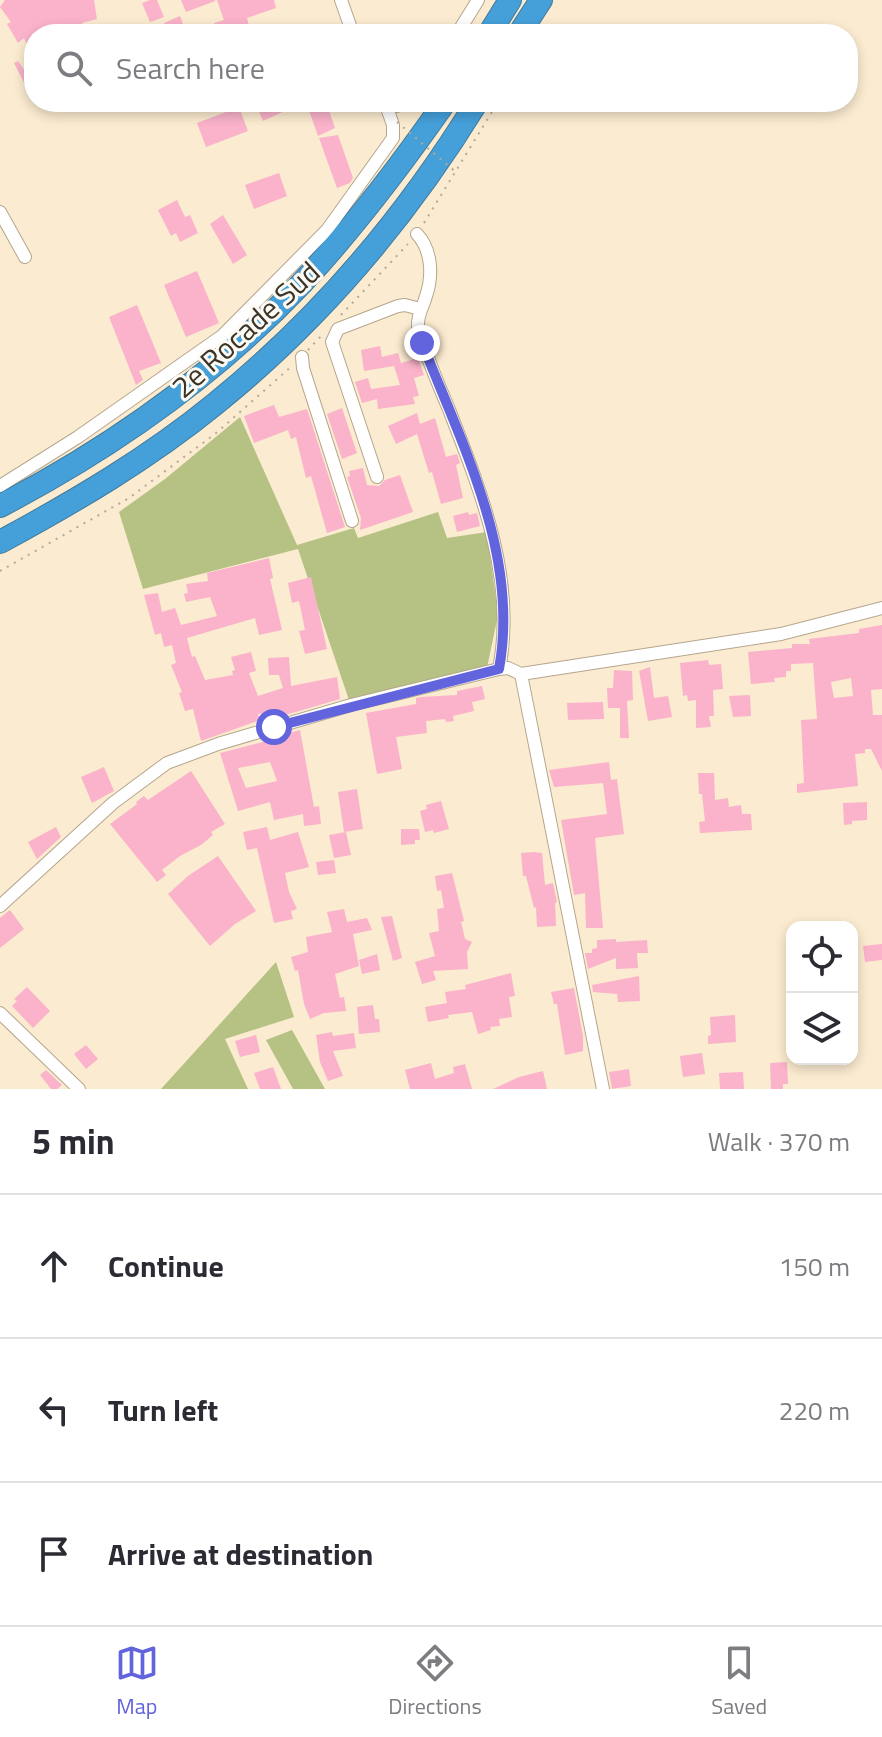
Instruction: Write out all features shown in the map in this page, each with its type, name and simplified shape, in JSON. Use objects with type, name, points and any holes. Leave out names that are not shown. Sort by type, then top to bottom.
[{"type":"highway","points":[[495,24],[510,0]]},
{"type":"highway","points":[[525,24],[541,0]]},
{"type":"highway","name":"2e Rocade Sud","points":[[0,506],[135,426],[231,349],[301,284],[384,185],[438,112]]},
{"type":"highway","name":"2e Rocade Sud","points":[[0,542],[71,504],[213,406],[253,372],[349,277],[405,206],[470,112]]},
{"type":"street","points":[[341,0],[349,24]]},
{"type":"street","points":[[463,24],[478,0]]},
{"type":"street","points":[[0,486],[78,437],[222,336],[327,230],[393,138],[388,112]]},
{"type":"street","points":[[0,212],[25,257]]},
{"type":"street","points":[[417,234],[426,247],[430,276],[417,316],[422,343],[477,482],[491,531],[503,610],[499,669]]},
{"type":"street","points":[[377,477],[332,342],[333,335],[338,329],[398,306],[420,309]]},
{"type":"street","points":[[302,357],[352,521]]},
{"type":"street","points":[[0,906],[113,803],[167,763],[218,744],[326,712],[499,669],[508,668],[521,674],[781,634],[882,608]]},
{"type":"street","points":[[521,674],[603,1089]]},
{"type":"street","points":[[0,1013],[79,1089]]},
{"type":"path","points":[[397,122],[457,173]]},
{"type":"green space","points":[[240,417],[297,545],[354,528],[358,538],[438,512],[447,538],[487,532],[498,615],[487,668],[350,703],[298,549],[143,589],[119,512],[165,479]]},
{"type":"green space","points":[[276,962],[294,1017],[225,1039],[248,1089],[161,1089]]},
{"type":"green space","points":[[292,1030],[325,1089],[293,1089],[266,1040]]},
{"type":"building","points":[[5,0],[94,0],[97,19],[82,24],[24,24],[24,38],[18,43],[7,24],[11,22],[0,7]]},
{"type":"building","points":[[157,0],[164,17],[150,22],[142,3]]},
{"type":"building","points":[[181,0],[215,0],[215,1],[186,12]]},
{"type":"building","points":[[217,0],[274,0],[276,8],[247,18],[248,24],[214,23],[224,20]]},
{"type":"building","points":[[180,16],[183,24],[164,24]]},
{"type":"building","points":[[18,61],[24,70],[24,82],[14,63]]},
{"type":"building","points":[[226,112],[241,112],[248,131],[206,147],[197,123]]},
{"type":"building","points":[[259,112],[282,112],[263,121]]},
{"type":"building","points":[[310,112],[329,112],[335,128],[318,136]]},
{"type":"building","points":[[338,135],[353,178],[350,183],[337,188],[319,138]]},
{"type":"building","points":[[279,173],[287,196],[254,209],[245,185]]},
{"type":"building","points":[[177,200],[185,217],[190,215],[198,233],[180,242],[176,233],[171,236],[158,210]]},
{"type":"building","points":[[223,215],[247,255],[233,264],[210,224]]},
{"type":"building","points":[[197,271],[219,323],[186,337],[164,285]]},
{"type":"building","points":[[137,305],[161,363],[139,371],[143,380],[136,385],[109,317]]},
{"type":"building","points":[[380,346],[382,357],[398,353],[401,363],[418,358],[424,375],[414,378],[419,396],[413,397],[415,404],[378,409],[377,399],[362,403],[355,382],[368,378],[371,389],[400,385],[394,366],[364,371],[361,350]]},
{"type":"building","points":[[274,405],[279,417],[307,409],[345,527],[327,533],[311,476],[306,478],[296,437],[291,439],[288,430],[254,443],[244,416]]},
{"type":"building","points":[[342,408],[357,453],[342,459],[327,414]]},
{"type":"building","points":[[417,413],[420,424],[435,418],[446,457],[457,454],[460,463],[456,465],[463,498],[441,504],[417,434],[396,444],[388,426]]},
{"type":"building","points":[[363,468],[367,485],[379,486],[385,480],[400,475],[413,512],[360,530],[361,518],[347,477],[350,476],[349,471]]},
{"type":"building","points":[[468,512],[469,515],[477,513],[480,526],[457,532],[453,516]]},
{"type":"building","points":[[269,558],[273,578],[270,579],[282,630],[259,635],[255,618],[187,638],[192,657],[195,656],[205,680],[233,675],[232,671],[235,670],[231,657],[251,652],[256,671],[249,673],[258,696],[283,688],[279,675],[269,675],[268,658],[289,657],[291,686],[337,677],[340,699],[282,716],[281,710],[258,714],[260,720],[201,741],[193,709],[185,711],[179,693],[182,692],[171,665],[176,663],[172,645],[164,647],[161,633],[155,635],[144,595],[158,593],[162,612],[175,608],[181,625],[217,616],[210,597],[186,602],[186,584],[208,581],[207,573]]},
{"type":"building","points":[[311,577],[327,649],[305,654],[299,631],[305,630],[299,601],[292,603],[288,583]]},
{"type":"building","points":[[882,625],[882,689],[871,690],[873,715],[882,715],[882,771],[871,749],[865,749],[865,753],[855,754],[858,786],[797,793],[797,784],[804,783],[801,720],[817,719],[813,663],[791,664],[791,671],[786,671],[786,677],[774,678],[775,682],[751,684],[748,652],[792,648],[792,644],[810,644],[809,639],[859,633],[859,629]],"holes":[[[851,678],[853,696],[834,698],[831,682]]]},
{"type":"building","points":[[708,660],[709,665],[721,664],[723,689],[713,690],[714,716],[709,716],[711,727],[696,728],[696,700],[688,701],[687,695],[683,696],[680,663]]},
{"type":"building","points":[[650,667],[654,698],[668,696],[672,717],[648,721],[639,671]]},
{"type":"building","points":[[614,670],[632,671],[633,700],[627,701],[629,738],[620,738],[620,708],[608,708],[607,688],[613,688]]},
{"type":"building","points":[[482,686],[485,699],[472,702],[474,711],[453,716],[454,721],[426,721],[427,733],[396,737],[402,769],[377,774],[366,713],[416,704],[416,698],[457,695],[457,691]]},
{"type":"building","points":[[750,695],[751,716],[733,717],[729,696]]},
{"type":"building","points":[[603,702],[604,719],[568,720],[567,703]]},
{"type":"building","points":[[300,730],[314,807],[319,806],[321,824],[304,826],[303,814],[274,820],[270,802],[238,811],[220,753]],"holes":[[[270,762],[277,781],[246,788],[238,768]]]},
{"type":"building","points":[[609,762],[611,780],[617,779],[624,834],[595,838],[603,928],[586,928],[585,893],[574,895],[561,820],[607,814],[603,783],[554,787],[549,770]]},
{"type":"building","points":[[104,767],[114,791],[92,803],[81,777]]},
{"type":"building","points":[[191,771],[225,824],[211,832],[213,835],[201,845],[162,870],[166,875],[157,882],[110,824],[144,796],[148,800]]},
{"type":"building","points":[[698,773],[714,773],[715,800],[728,798],[729,807],[741,805],[742,814],[751,814],[752,830],[700,833],[699,822],[705,821]]},
{"type":"building","points":[[357,789],[363,829],[344,832],[338,792]]},
{"type":"building","points":[[441,801],[449,829],[425,832],[420,811],[427,809],[426,805]]},
{"type":"building","points":[[867,802],[867,820],[844,825],[843,803]]},
{"type":"building","points":[[56,827],[61,837],[37,859],[28,842]]},
{"type":"building","points":[[267,827],[270,840],[298,832],[309,867],[285,873],[297,909],[291,911],[293,919],[274,923],[257,848],[247,850],[243,832]]},
{"type":"building","points":[[401,829],[419,829],[420,840],[415,840],[415,844],[401,845]]},
{"type":"building","points":[[346,832],[351,855],[334,858],[329,835]]},
{"type":"building","points":[[521,853],[542,853],[545,885],[553,883],[557,902],[556,926],[537,927],[536,907],[526,876],[523,876]]},
{"type":"building","points":[[218,856],[256,911],[210,946],[168,894]]},
{"type":"building","points":[[334,860],[336,873],[318,875],[316,862]]},
{"type":"building","points":[[452,873],[464,921],[461,922],[465,939],[472,942],[467,952],[468,969],[433,971],[436,980],[422,984],[415,962],[435,956],[429,933],[439,931],[437,909],[444,908],[435,876]]},
{"type":"building","points":[[344,909],[347,922],[367,918],[372,930],[353,934],[359,966],[335,974],[346,1011],[324,1013],[310,1019],[298,970],[295,971],[291,957],[308,952],[306,937],[332,932],[327,912]]},
{"type":"building","points":[[10,910],[24,929],[0,948],[0,918]]},
{"type":"building","points":[[392,916],[402,958],[393,961],[381,917]]},
{"type":"building","points":[[616,939],[616,942],[647,940],[648,953],[637,953],[638,968],[616,969],[616,958],[588,969],[585,953],[592,953],[592,949],[597,948],[597,940]]},
{"type":"building","points":[[882,944],[882,960],[865,962],[863,946]]},
{"type":"building","points":[[377,954],[380,970],[362,974],[359,960]]},
{"type":"building","points":[[511,973],[515,996],[509,997],[512,1017],[499,1019],[500,1026],[490,1027],[491,1030],[478,1034],[472,1012],[428,1022],[425,1007],[447,1003],[445,992],[466,989],[465,985]]},
{"type":"building","points":[[639,976],[640,1001],[618,1002],[617,994],[593,992],[592,985]]},
{"type":"building","points":[[27,987],[50,1011],[33,1028],[12,1006],[17,1001],[14,999]]},
{"type":"building","points":[[574,988],[583,1051],[565,1055],[557,1004],[554,1004],[551,992]]},
{"type":"building","points":[[373,1005],[380,1032],[359,1034],[357,1007]]},
{"type":"building","points":[[735,1015],[736,1042],[708,1044],[710,1017]]},
{"type":"building","points":[[332,1032],[333,1036],[354,1033],[356,1048],[333,1051],[343,1076],[328,1081],[320,1062],[316,1035]]},
{"type":"building","points":[[256,1035],[260,1052],[240,1057],[235,1041]]},
{"type":"building","points":[[86,1045],[98,1059],[86,1069],[74,1054]]},
{"type":"building","points":[[702,1053],[705,1074],[683,1077],[680,1056]]},
{"type":"building","points":[[786,1062],[788,1084],[783,1084],[783,1089],[771,1089],[770,1063]]},
{"type":"building","points":[[431,1063],[435,1079],[454,1073],[453,1067],[465,1064],[472,1089],[410,1089],[405,1070]]},
{"type":"building","points":[[273,1067],[281,1089],[260,1089],[254,1073]]},
{"type":"building","points":[[629,1069],[631,1086],[612,1089],[609,1072]]},
{"type":"building","points":[[46,1070],[62,1085],[57,1089],[51,1089],[40,1075]]},
{"type":"building","points":[[543,1071],[547,1089],[493,1089],[519,1077]]},
{"type":"building","points":[[743,1072],[744,1089],[720,1089],[719,1073]]},
{"type":"route","points":[[274,727],[499,669],[502,591],[491,531],[477,482],[422,343]]}]
